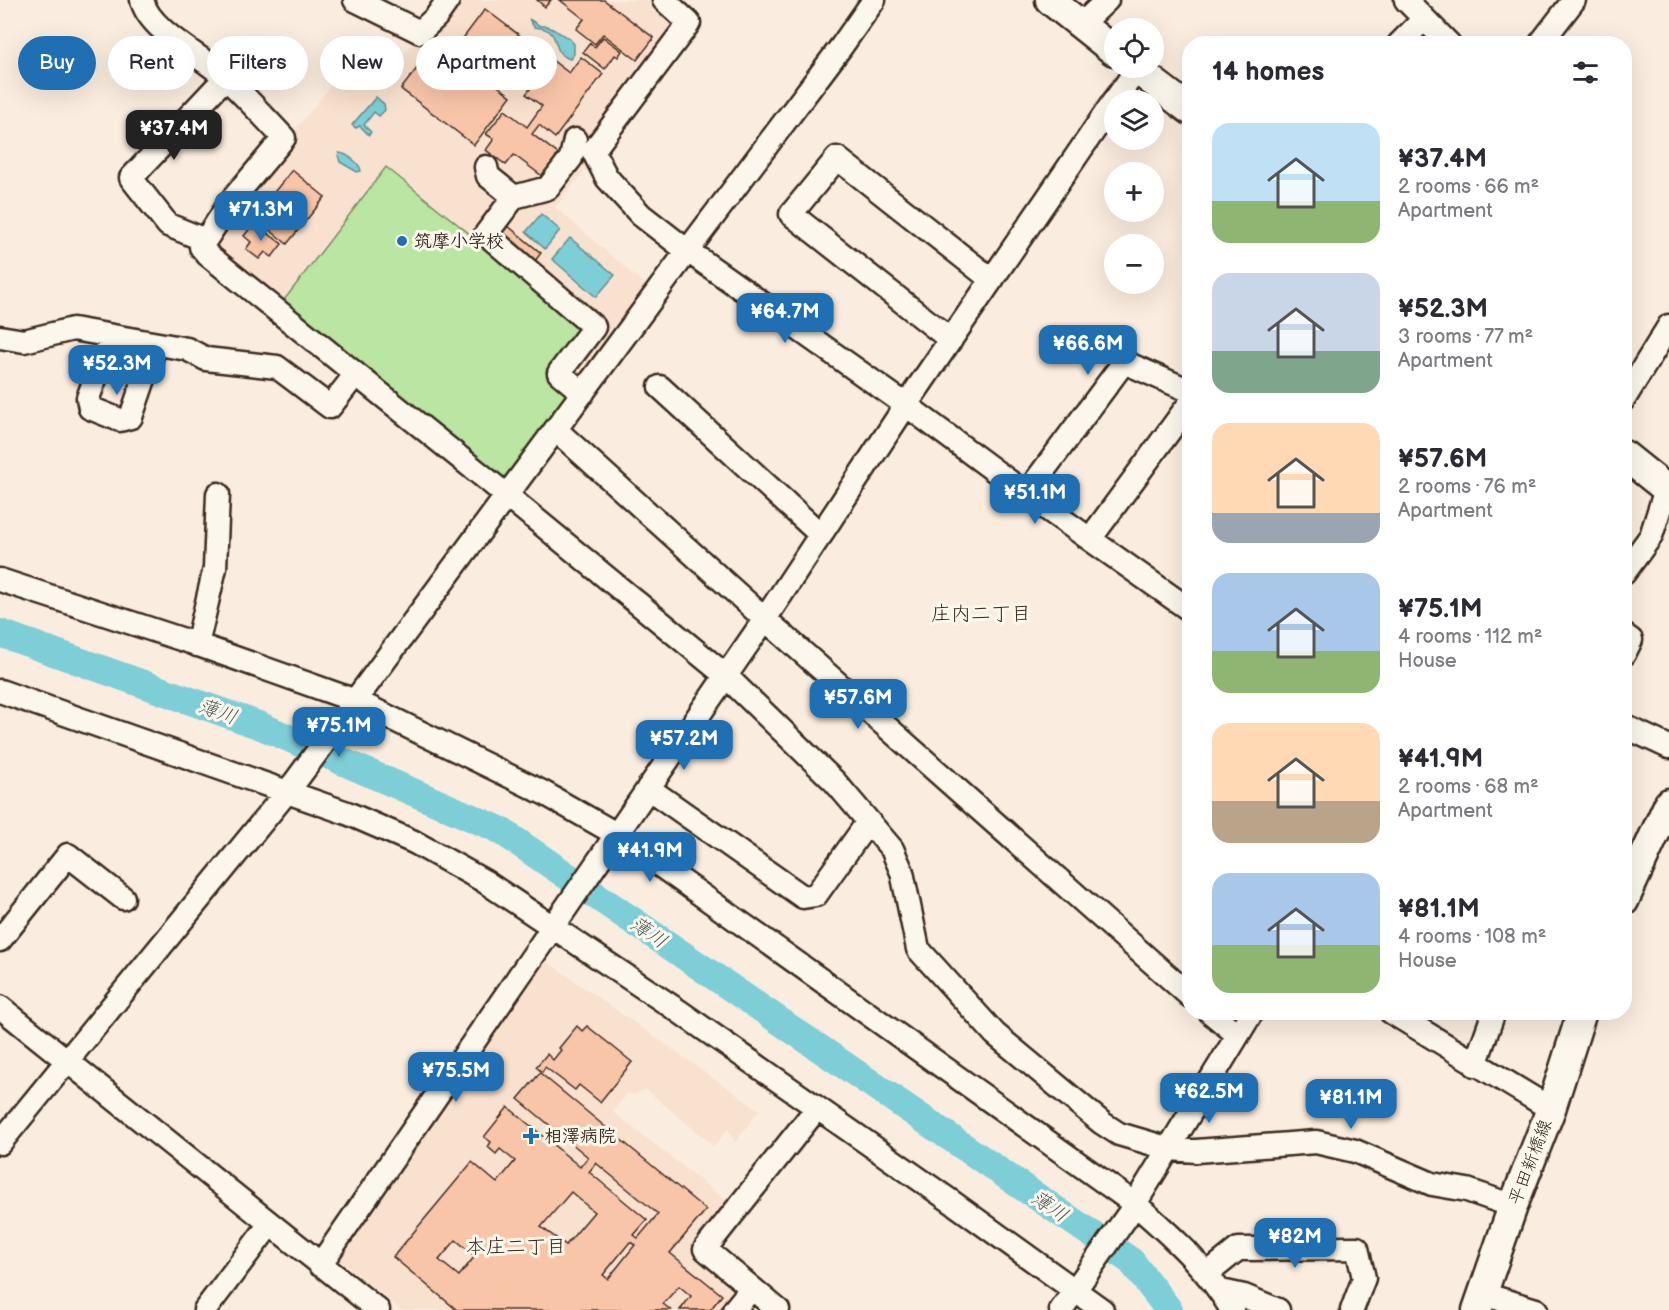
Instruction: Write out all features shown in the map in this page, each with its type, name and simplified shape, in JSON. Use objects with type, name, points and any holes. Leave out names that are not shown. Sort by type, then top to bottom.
[{"type":"main road","points":[[1050,0],[1104,43]]},
{"type":"main road","points":[[1149,78],[1182,104]]},
{"type":"main road","points":[[1632,461],[1668,490]]},
{"type":"main road","points":[[1632,866],[1669,803]]},
{"type":"main road","name":"平田新橋線","points":[[1480,1302],[1513,1206],[1551,1109],[1579,1020]]},
{"type":"street","points":[[142,0],[144,6],[164,31],[207,63]]},
{"type":"street","points":[[355,0],[420,32],[436,17],[448,0]]},
{"type":"street","points":[[378,0],[392,19]]},
{"type":"street","points":[[664,0],[689,23],[593,151],[607,178],[641,215],[688,250],[1182,604]]},
{"type":"street","points":[[0,1143],[292,786],[874,0]]},
{"type":"street","points":[[1081,25],[1107,0]]},
{"type":"street","points":[[1406,0],[1441,36]]},
{"type":"street","points":[[1546,36],[1574,0]]},
{"type":"street","points":[[1407,36],[1424,19]]},
{"type":"street","points":[[205,240],[168,225],[131,178],[214,90]]},
{"type":"street","points":[[238,90],[284,138],[231,201],[201,246],[208,255],[726,675],[835,782],[892,849],[902,873],[918,950],[995,1034],[1102,1123],[1119,1134],[1170,1149],[1196,1151],[1317,1142],[1355,1152],[1432,1184],[1467,1190],[1513,1206]]},
{"type":"street","points":[[320,1264],[765,620],[906,405],[1104,117]]},
{"type":"street","points":[[575,140],[571,158],[548,188],[514,196],[486,234],[594,327],[559,374],[583,393]]},
{"type":"street","points":[[951,340],[791,214],[837,158],[992,280]]},
{"type":"street","points":[[486,167],[488,176],[514,196]]},
{"type":"street","points":[[1632,386],[1669,326]]},
{"type":"street","points":[[0,337],[24,341],[73,329],[187,349],[206,359],[277,367],[330,407],[356,374]]},
{"type":"street","points":[[111,336],[88,398],[90,408],[120,420],[131,417],[156,344]]},
{"type":"street","points":[[1026,494],[1124,362],[1182,387]]},
{"type":"street","points":[[660,387],[821,535]]},
{"type":"street","points":[[1090,539],[1182,414]]},
{"type":"street","points":[[556,430],[765,620],[1182,989]]},
{"type":"street","points":[[1632,558],[1651,536],[1668,490]]},
{"type":"street","points":[[197,645],[216,568],[218,494]]},
{"type":"street","points":[[0,580],[197,645],[353,705],[544,793],[613,838],[1166,1231],[1207,1274],[1227,1301],[1244,1296],[1278,1310]]},
{"type":"street","points":[[0,691],[48,709],[292,786],[414,842],[484,881],[555,922],[817,1108],[1081,1284],[1102,1310]]},
{"type":"street","points":[[1632,730],[1669,747]]},
{"type":"street","points":[[648,788],[803,897],[816,895],[868,822]]},
{"type":"street","points":[[0,940],[68,855],[123,898]]},
{"type":"street","points":[[0,1007],[378,1310]]},
{"type":"street","points":[[1220,1020],[1238,1035]]},
{"type":"street","points":[[1061,1310],[1081,1284],[1170,1149],[1247,1020]]},
{"type":"street","points":[[1404,1020],[1551,1109]]},
{"type":"street","points":[[1475,1065],[1491,1020]]},
{"type":"street","points":[[778,1310],[705,1249],[817,1108]]},
{"type":"street","points":[[205,1310],[270,1224]]},
{"type":"street","points":[[1207,1274],[1238,1250],[1357,1248],[1364,1278],[1352,1310]]},
{"type":"street","points":[[734,1310],[751,1288]]},
{"type":"street","points":[[1480,1302],[1536,1310]]},
{"type":"shaded area","name":"筑摩小学校","points":[[457,0],[653,0],[673,20],[674,28],[591,164],[555,207],[648,287],[504,480],[209,246],[209,237],[327,90],[404,90],[404,54],[415,38],[416,90],[557,90],[557,36],[434,35]]},
{"type":"shaded area","name":"相澤病院","points":[[542,958],[759,1110],[735,1143],[728,1129],[714,1146],[645,1089],[634,1095],[628,1093],[613,1112],[731,1204],[696,1249],[744,1288],[726,1310],[401,1310],[335,1256]]},
{"type":"green space","points":[[386,167],[585,326],[546,372],[570,392],[504,480],[281,304]]},
{"type":"water","points":[[529,19],[569,38],[574,44],[574,54],[570,59],[564,56],[558,50],[557,36],[534,27]]},
{"type":"water","points":[[376,97],[384,104],[385,110],[379,116],[374,112],[364,125],[371,132],[369,135],[360,126],[356,128],[352,125]]},
{"type":"water","points":[[339,153],[352,159],[361,171],[357,172],[340,162]]},
{"type":"water","points":[[541,214],[560,230],[545,249],[526,232]]},
{"type":"water","points":[[570,238],[615,275],[596,297],[552,259]]},
{"type":"building","points":[[537,0],[551,0],[545,7]]},
{"type":"building","points":[[560,0],[604,0],[654,38],[637,60],[603,34],[595,44],[576,29],[584,19]]},
{"type":"building","points":[[485,9],[520,36],[465,36]]},
{"type":"building","points":[[603,37],[622,51],[618,57],[615,55],[605,69],[583,52],[590,43],[595,47]]},
{"type":"building","points":[[581,57],[603,74],[555,138],[539,125],[532,134],[562,157],[546,179],[514,155],[506,165],[486,150],[494,139],[486,134],[505,110],[527,127],[542,106],[526,94],[529,90],[557,90],[557,64],[569,73]]},
{"type":"building","points":[[416,70],[416,90],[503,90],[511,96],[474,145],[402,90]]},
{"type":"building","points":[[292,170],[325,197],[287,244],[254,217]]},
{"type":"building","points":[[254,223],[282,244],[272,257],[265,252],[259,259],[246,249],[251,242],[244,236]]},
{"type":"building","points":[[508,226],[541,253],[535,261],[501,234]]},
{"type":"building","points":[[577,1026],[582,1031],[587,1026],[632,1062],[600,1102],[579,1085],[575,1090],[545,1067],[542,1072],[536,1067],[547,1054],[553,1060],[561,1050],[559,1048]]},
{"type":"building","points":[[540,1073],[706,1210],[670,1253],[722,1295],[710,1310],[680,1310],[691,1296],[679,1286],[663,1304],[671,1310],[457,1310],[393,1257],[472,1162],[497,1183],[515,1161],[500,1149],[496,1154],[488,1147],[491,1142],[484,1137],[508,1107],[580,1167],[588,1157],[518,1099]],"holes":[[[596,1163],[658,1214],[638,1238],[634,1235],[647,1220],[589,1172]],[[571,1192],[594,1212],[566,1245],[541,1227]],[[456,1240],[475,1256],[459,1276],[439,1260]],[[630,1242],[635,1245],[608,1279],[603,1275]]]},
{"type":"waterway","name":"薄川","points":[[0,633],[261,726],[500,830],[1131,1261],[1169,1310]]},
{"type":"place","name":"筑摩小学校","points":[[402,241]]},
{"type":"place","name":"相澤病院","points":[[531,1136]]},
{"type":"district","name":"庄内二丁目","points":[[981,613]]},
{"type":"district","name":"本庄二丁目","points":[[516,1246]]}]
